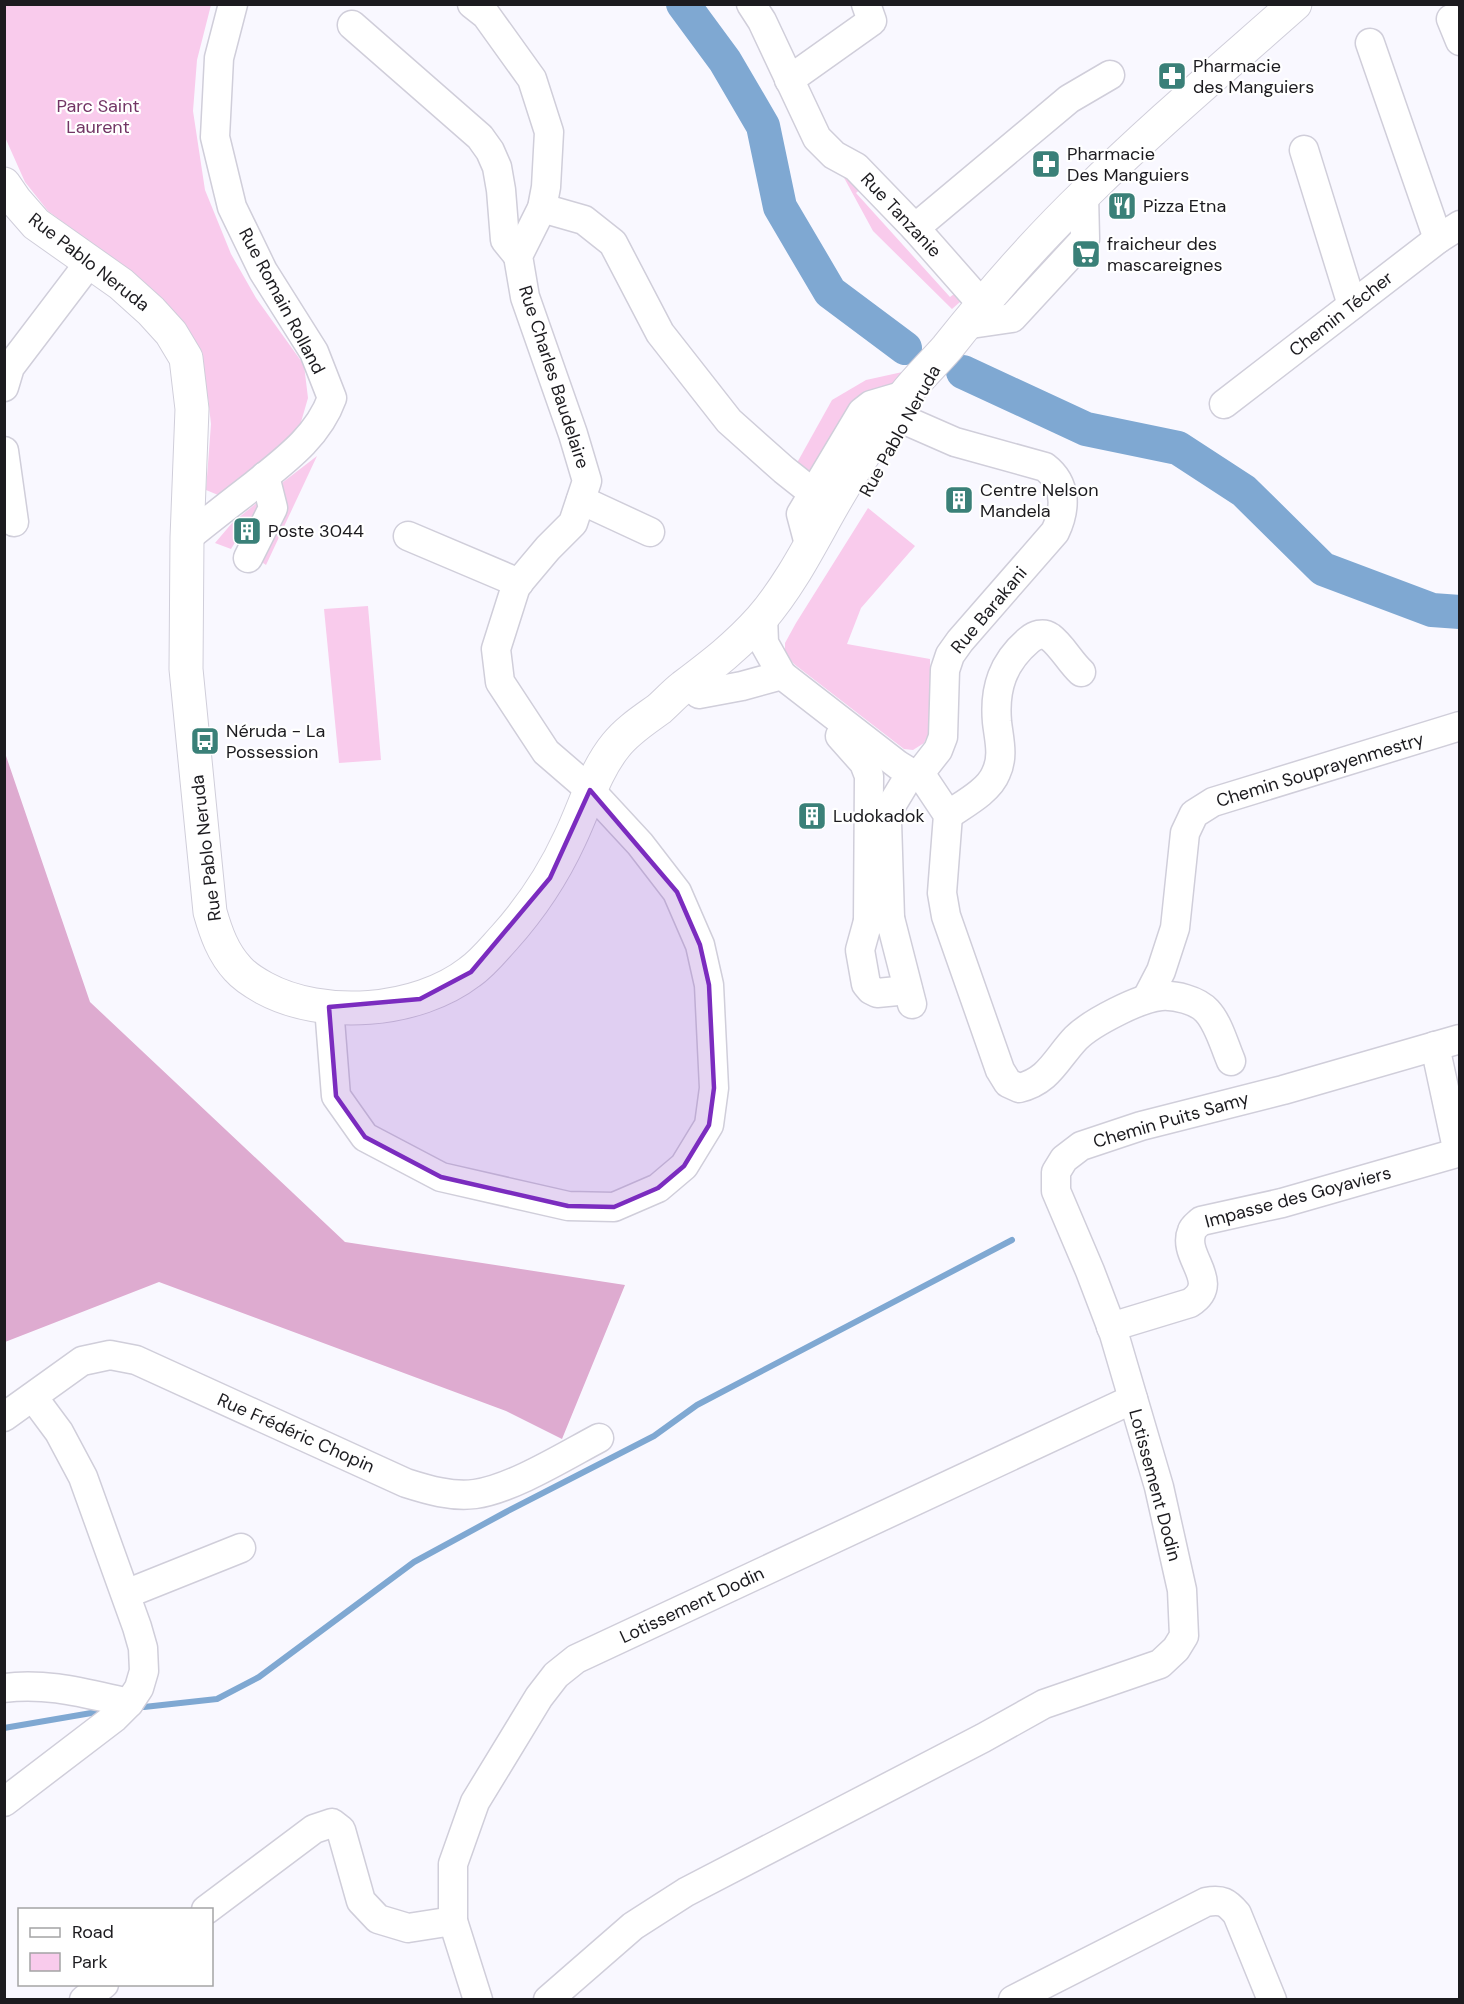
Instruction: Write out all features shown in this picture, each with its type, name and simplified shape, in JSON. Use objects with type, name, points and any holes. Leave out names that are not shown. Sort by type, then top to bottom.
[{"type":"main road","name":"Rue Pablo Neruda","points":[[662,706],[699,694],[743,662],[850,476],[906,408],[964,326],[1084,194],[1295,4]]},
{"type":"main road","name":"Rue Pablo Neruda","points":[[4,184],[36,224],[121,284],[151,311],[171,333],[186,358],[192,409],[187,538],[186,669],[210,912],[218,940],[239,970],[255,982],[294,1001],[329,1007],[382,1006],[420,999],[446,988],[471,972],[517,924],[550,878],[570,839],[604,761],[618,742],[741,641],[790,614],[817,576],[906,408]]},
{"type":"street","name":"Rue Romain Rolland","points":[[187,538],[282,463],[309,437],[326,412],[332,398],[314,352],[263,271],[232,207],[215,137],[219,58],[234,4]]},
{"type":"street","points":[[472,4],[486,15],[532,79],[549,132],[546,187],[542,208],[518,256]]},
{"type":"street","name":"Rue Tanzanie","points":[[751,4],[762,21],[817,138],[834,155],[856,167],[915,228],[964,326]]},
{"type":"street","points":[[789,80],[872,21],[866,4]]},
{"type":"street","name":"Rue Charles Baudelaire","points":[[329,1007],[336,1096],[365,1137],[441,1177],[568,1206],[614,1207],[658,1188],[684,1166],[709,1125],[714,1088],[709,985],[700,945],[677,892],[640,844],[590,790],[546,752],[500,682],[496,649],[516,586],[573,523],[587,481],[525,297],[518,256],[505,240],[501,190],[496,167],[490,151],[480,137],[352,25]]},
{"type":"street","points":[[1370,43],[1449,232]]},
{"type":"street","points":[[915,228],[1069,99],[1110,75]]},
{"type":"street","points":[[1304,150],[1352,305]]},
{"type":"street","points":[[542,208],[584,220],[613,243],[660,333],[705,391],[729,421],[813,493]]},
{"type":"street","name":"Chemin Técher","points":[[1224,404],[1449,232]]},
{"type":"street","points":[[4,387],[10,367],[89,262]]},
{"type":"street","points":[[810,548],[801,514],[862,412],[871,405],[906,408]]},
{"type":"street","name":"Rue Barakani","points":[[879,920],[887,822],[891,806],[931,792],[934,755],[943,737],[945,670],[950,655],[1055,532],[1062,512],[1060,483],[1045,467],[955,442],[906,408]]},
{"type":"street","points":[[4,451],[14,522]]},
{"type":"street","points":[[248,558],[273,508],[265,476]]},
{"type":"street","points":[[581,500],[650,532]]},
{"type":"street","points":[[408,536],[519,583]]},
{"type":"street","points":[[764,629],[782,675],[931,792],[986,787],[995,776],[1000,764],[1001,744],[997,722],[1000,681],[1007,663],[1033,637],[1042,634],[1051,638],[1081,672]]},
{"type":"street","points":[[699,694],[782,675]]},
{"type":"street","points":[[838,719],[841,738],[864,763],[868,777],[879,920],[910,997],[877,993],[866,984],[860,950],[879,920]]},
{"type":"street","name":"Chemin Souprayenmestry","points":[[1147,998],[1161,971],[1175,928],[1185,833],[1194,814],[1213,802],[1460,726]]},
{"type":"street","points":[[931,792],[946,916],[1000,1070],[1008,1083],[1019,1088],[1031,1085],[1047,1073],[1076,1038],[1086,1030],[1147,998],[1162,996],[1184,998],[1205,1009],[1212,1018],[1231,1061]]},
{"type":"street","points":[[1447,1043],[1455,1139],[1460,1146]]},
{"type":"street","name":"Chemin Puits Samy","points":[[1133,1399],[1111,1327],[1056,1191],[1056,1172],[1064,1159],[1081,1146],[1141,1126],[1283,1090],[1447,1043]]},
{"type":"street","name":"Impasse des Goyaviers","points":[[1111,1327],[1190,1303],[1200,1296],[1204,1287],[1190,1241],[1192,1230],[1201,1221],[1282,1203],[1460,1152]]},
{"type":"street","name":"Rue Frédéric Chopin","points":[[4,1418],[82,1360],[110,1355],[136,1360],[406,1483],[440,1493],[475,1494],[509,1484],[599,1438]]},
{"type":"street","points":[[4,1802],[114,1718],[129,1703],[139,1688],[144,1671],[143,1648],[126,1594],[83,1477],[59,1432],[33,1397]]},
{"type":"street","name":"Lotissement Dodin","points":[[478,2000],[453,1921],[453,1864],[475,1802],[539,1696],[556,1674],[576,1659],[1133,1399],[1159,1487],[1182,1590],[1184,1636],[1176,1649],[1160,1664],[1044,1704],[686,1892],[633,1926],[548,2000]]},
{"type":"street","points":[[126,1594],[241,1548]]},
{"type":"street","points":[[4,1688],[22,1685],[49,1686],[129,1703]]},
{"type":"street","points":[[209,1908],[314,1829],[332,1823],[341,1830],[361,1901],[378,1919],[408,1928],[453,1921]]},
{"type":"street","points":[[1013,2000],[1059,1989],[1206,1902],[1219,1900],[1228,1903],[1238,1914],[1272,2000]]},
{"type":"street","points":[[84,2000],[102,1986]]},
{"type":"highlighted area","points":[[590,790],[677,892],[700,945],[709,985],[714,1088],[709,1125],[684,1166],[658,1188],[614,1207],[568,1206],[441,1177],[365,1137],[336,1096],[329,1007],[420,999],[471,972],[550,878]]},
{"type":"green space","name":"Parc Saint Laurent","points":[[4,5],[211,5],[197,60],[193,111],[205,190],[231,254],[256,298],[304,365],[308,398],[299,429],[276,456],[223,497],[206,490],[211,424],[208,398],[197,359],[141,280],[48,211],[25,182],[4,135]]},
{"type":"green space","points":[[842,174],[865,185],[856,193],[950,297],[961,289],[968,295],[952,309],[873,231]]},
{"type":"green space","points":[[907,371],[807,479],[793,470],[832,400],[866,380]]},
{"type":"green space","points":[[317,456],[266,565],[253,556],[274,489]]},
{"type":"green space","points":[[259,501],[249,544],[236,541],[231,549],[215,543],[232,523]]},
{"type":"green space","points":[[868,508],[915,546],[861,608],[847,644],[930,659],[930,730],[924,743],[913,750],[904,749],[794,664],[785,653],[785,643],[796,623]]},
{"type":"green space","points":[[368,606],[381,760],[339,763],[324,609]]},
{"type":"shaded area","points":[[4,750],[90,1002],[345,1242],[625,1285],[562,1439],[506,1411],[159,1282],[5,1342]]},
{"type":"waterway","points":[[683,4],[725,61],[763,126],[780,207],[830,292],[905,348]]},
{"type":"waterway","points":[[963,372],[1086,429],[1178,448],[1244,491],[1323,569],[1432,610],[1460,612]]},
{"type":"waterway","points":[[144,1707],[217,1699],[259,1677],[414,1562],[654,1436],[697,1405],[1012,1240]]},
{"type":"waterway","points":[[4,1728],[103,1711]]},
{"type":"place","name":"Pharmacie des Manguiers","points":[[1172,76]]},
{"type":"place","name":"Pharmacie Des Manguiers","points":[[1046,164]]},
{"type":"place","name":"Pizza Etna","points":[[1122,206]]},
{"type":"place","name":"fraicheur des mascareignes","points":[[1086,254]]},
{"type":"place","name":"Centre Nelson Mandela","points":[[959,500]]},
{"type":"place","name":"Poste 3044","points":[[247,531]]},
{"type":"place","name":"Néruda - La Possession","points":[[205,741]]},
{"type":"place","name":"Ludokadok","points":[[812,816]]}]
